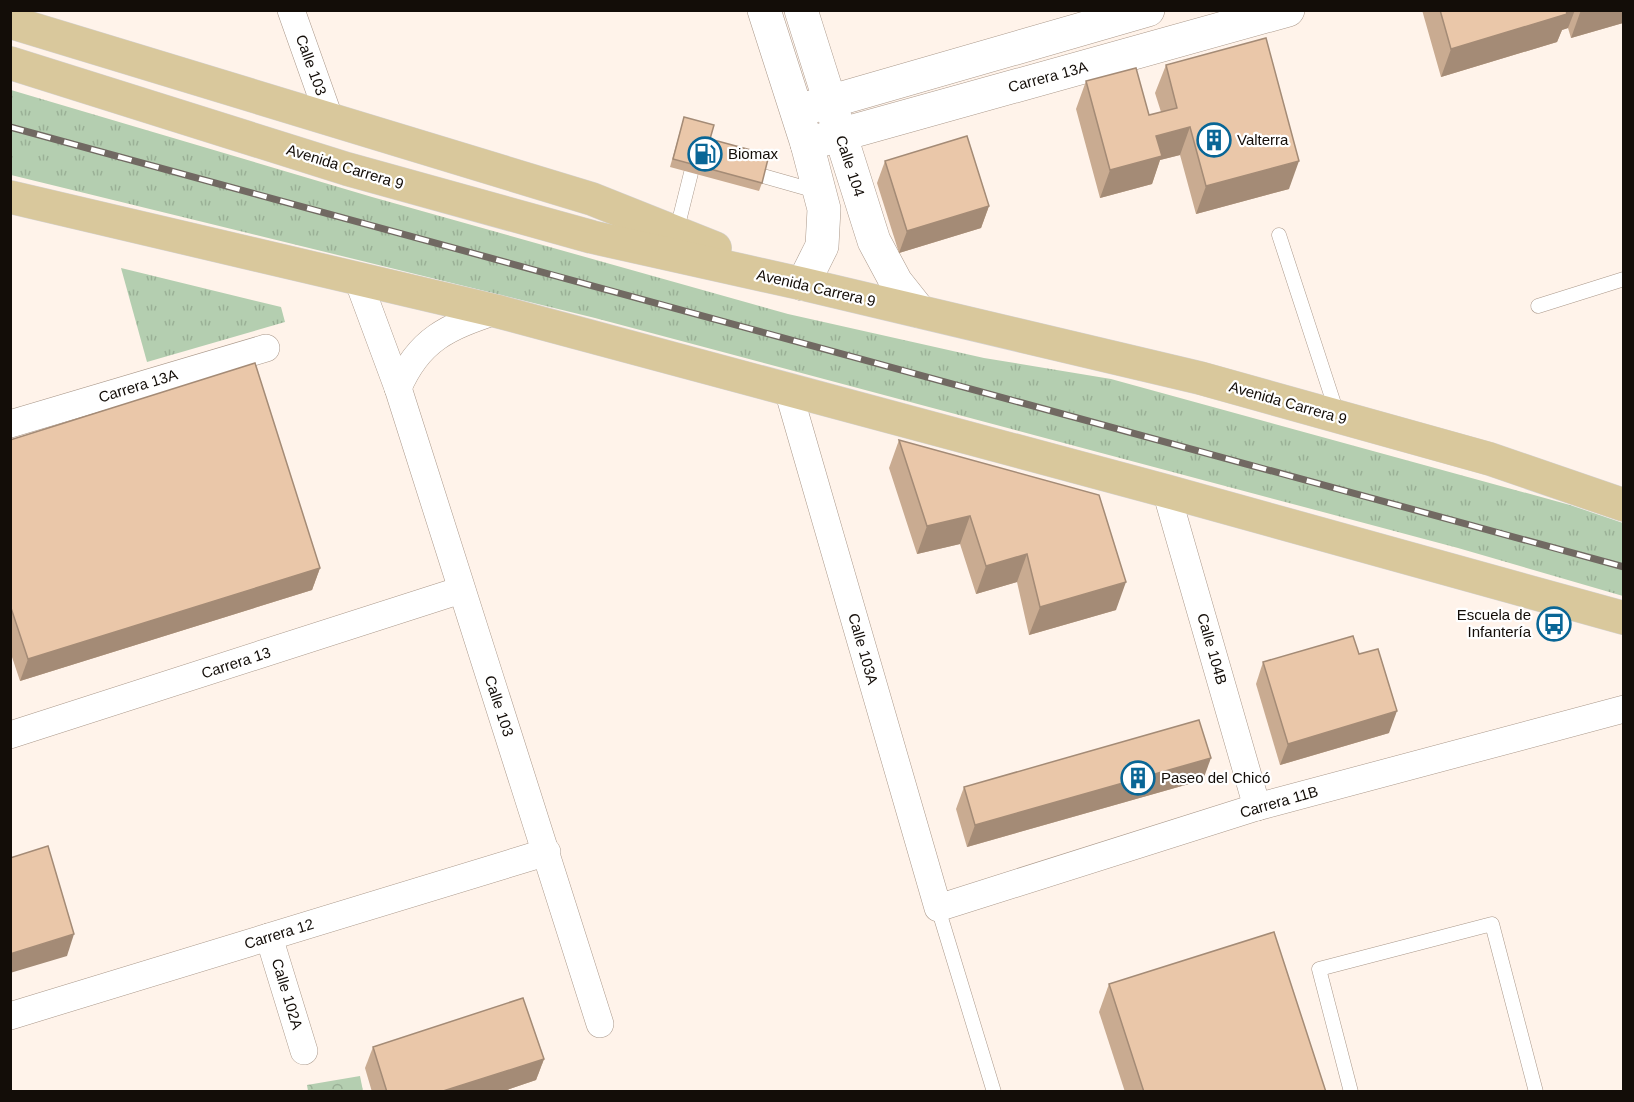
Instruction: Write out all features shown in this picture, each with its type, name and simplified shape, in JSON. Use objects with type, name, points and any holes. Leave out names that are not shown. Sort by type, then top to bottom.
[{"type":"main road","points":[[10,22],[592,199],[802,284]]},
{"type":"main road","name":"Avenida Carrera 9","points":[[10,63],[347,169],[570,231],[1200,378],[1490,459],[1623,505]]},
{"type":"main road","points":[[10,197],[496,311],[1166,491],[1623,618]]},
{"type":"street","name":"Calle 103","points":[[291,10],[330,120]]},
{"type":"street","points":[[764,10],[821,193],[825,229],[822,246],[802,284]]},
{"type":"street","name":"Calle 104","points":[[801,10],[883,261],[919,311]]},
{"type":"street","points":[[796,111],[1148,10]]},
{"type":"street","name":"Carrera 13A","points":[[807,144],[1246,16],[1288,10]]},
{"type":"street","name":"Calle 103","points":[[358,280],[398,388],[460,590],[547,852],[600,1024]]},
{"type":"street","points":[[398,388],[408,365],[429,343],[455,327],[496,311]]},
{"type":"street","name":"Carrera 13A","points":[[10,424],[266,348]]},
{"type":"street","name":"Calle 103A","points":[[788,390],[938,908]]},
{"type":"street","name":"Calle 104B","points":[[1166,491],[1257,807]]},
{"type":"street","name":"Carrera 13","points":[[10,735],[460,590]]},
{"type":"street","name":"Carrera 11B","points":[[938,908],[1257,807],[1623,709]]},
{"type":"street","name":"Carrera 12","points":[[10,1016],[547,852]]},
{"type":"street","name":"Calle 102A","points":[[269,937],[304,1051]]},
{"type":"lane","points":[[676,233],[691,172]]},
{"type":"lane","points":[[763,176],[821,193]]},
{"type":"lane","points":[[1280,235],[1338,417]]},
{"type":"lane","points":[[1538,306],[1623,279]]},
{"type":"lane","points":[[938,908],[994,1092]]},
{"type":"lane","points":[[1351,1092],[1319,969],[1492,924],[1536,1092]]},
{"type":"green space","points":[[11,90],[372,197],[788,314],[984,358],[1111,379],[1570,505],[1623,523],[1623,596],[1458,548],[595,318],[11,175]]},
{"type":"green space","points":[[121,268],[281,307],[285,322],[147,362]]},
{"type":"green space","points":[[360,1076],[363,1091],[308,1091],[307,1085]]},
{"type":"building","points":[[1440,10],[1566,10],[1567,14],[1451,49]]},
{"type":"building","name":"Valterra","points":[[1266,38],[1299,161],[1206,186],[1190,127],[1156,136],[1162,156],[1110,170],[1086,81],[1136,68],[1149,115],[1177,108],[1166,65]]},
{"type":"building","name":"Biomax","points":[[684,117],[714,125],[710,139],[769,155],[762,183],[673,159]]},
{"type":"building","points":[[967,136],[989,206],[907,231],[885,161]]},
{"type":"building","points":[[255,363],[320,568],[28,659],[10,605],[10,440]]},
{"type":"building","points":[[899,440],[1099,495],[1126,582],[1040,607],[1027,554],[986,566],[970,516],[927,526]]},
{"type":"building","points":[[1353,636],[1359,654],[1378,649],[1397,711],[1288,744],[1263,662]]},
{"type":"building","points":[[1199,720],[1211,758],[975,825],[964,787]]},
{"type":"building","points":[[48,846],[74,934],[10,954],[10,858]]},
{"type":"building","points":[[1274,932],[1326,1092],[1144,1092],[1109,984]]},
{"type":"building","points":[[523,998],[544,1059],[440,1092],[387,1092],[373,1047]]},
{"type":"railway","points":[[10,127],[1624,567]]},
{"type":"place","name":"Valterra","points":[[1214,140]]},
{"type":"place","name":"Biomax","points":[[705,154]]},
{"type":"place","name":"Escuela de Infantería","points":[[1554,624]]},
{"type":"place","name":"Paseo del Chicó","points":[[1138,778]]}]
